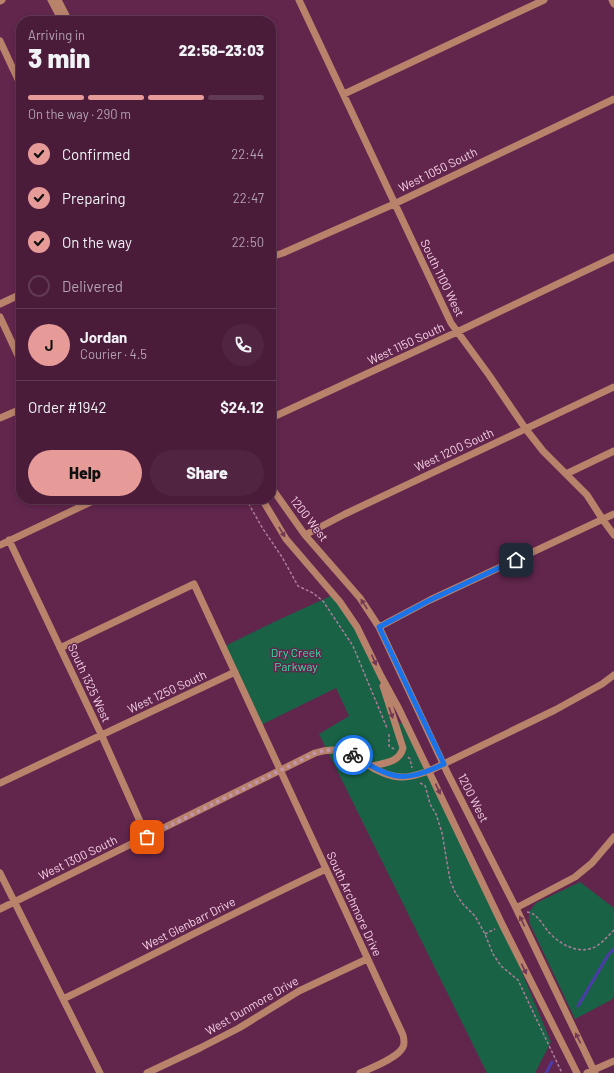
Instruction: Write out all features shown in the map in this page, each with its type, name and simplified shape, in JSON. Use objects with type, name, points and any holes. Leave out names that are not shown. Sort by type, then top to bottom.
[{"type":"street","points":[[51,0],[59,16]]},
{"type":"street","points":[[58,0],[66,16]]},
{"type":"street","name":"South 1100 West","points":[[299,0],[451,323],[489,375],[524,428],[543,451],[587,495],[614,535]]},
{"type":"street","points":[[344,94],[544,0]]},
{"type":"street","points":[[612,0],[614,4]]},
{"type":"street","points":[[0,40],[16,75]]},
{"type":"street","name":"West 1050 South","points":[[276,255],[394,204],[407,196],[614,99]]},
{"type":"street","name":"West 1150 South","points":[[276,416],[614,257]]},
{"type":"street","points":[[0,304],[16,296]]},
{"type":"street","points":[[0,317],[16,351]]},
{"type":"street","name":"West 1200 South","points":[[305,535],[345,514],[524,428],[614,387]]},
{"type":"street","points":[[0,418],[16,411]]},
{"type":"street","points":[[566,474],[614,451]]},
{"type":"street","name":"1200 West","points":[[276,494],[305,535],[360,598],[379,627],[444,764],[520,916],[592,1072]]},
{"type":"street","points":[[0,545],[80,504]]},
{"type":"street","points":[[265,504],[286,539],[340,602],[357,627],[381,676],[400,709],[502,924],[577,1073]]},
{"type":"street","points":[[379,627],[430,600],[614,514]]},
{"type":"street","name":"South 1325 West","points":[[9,540],[101,734],[147,837]]},
{"type":"street","name":"South Archmore Drive","points":[[60,648],[194,584],[403,1035],[404,1047],[400,1052],[360,1073]]},
{"type":"street","name":"West 1250 South","points":[[0,783],[235,672]]},
{"type":"street","name":"West 1300 South","points":[[0,909],[315,753],[331,749],[342,750],[352,754],[380,772],[392,776],[405,777],[416,775],[444,764],[555,710],[602,684],[614,675]]},
{"type":"street","points":[[372,766],[395,761],[402,753],[403,748],[389,707],[381,676]]},
{"type":"street","points":[[516,908],[575,877],[592,863],[614,837]]},
{"type":"street","name":"West Glenbarr Drive","points":[[62,999],[248,906],[326,870]]},
{"type":"street","points":[[0,873],[100,1073]]},
{"type":"street","name":"West Dunmore Drive","points":[[147,1073],[239,1028],[299,991],[367,959]]},
{"type":"street","points":[[592,1072],[614,1060]]},
{"type":"path","points":[[249,504],[298,586],[313,593],[323,601],[353,646],[389,731],[389,746],[406,755],[410,759],[418,783],[425,784],[430,804],[436,814],[442,832],[450,880],[455,892],[462,903],[475,916],[485,934],[493,954],[501,966],[518,980],[562,1073]]},
{"type":"path","points":[[520,916],[527,912],[532,913],[538,918],[552,936],[579,950],[597,946],[614,930]]},
{"type":"path","points":[[485,934],[502,924]]},
{"type":"green space","name":"Dry Creek Parkway","points":[[333,595],[367,647],[395,721],[408,726],[502,924],[551,1042],[535,1073],[487,1073],[319,734],[349,716],[336,688],[259,726],[223,647]]},
{"type":"green space","points":[[580,882],[614,908],[614,997],[575,1019],[529,922],[529,912],[536,903]]},
{"type":"waterway","points":[[578,1006],[608,955],[614,949]]},
{"type":"waterway","points":[[546,1073],[552,1062]]},
{"type":"way so far","points":[[147,837],[315,753],[331,749],[342,750],[353,755]]},
{"type":"route","points":[[353,755],[380,772],[392,776],[405,777],[416,775],[444,764],[408,691],[379,627],[430,600],[516,560]]}]
